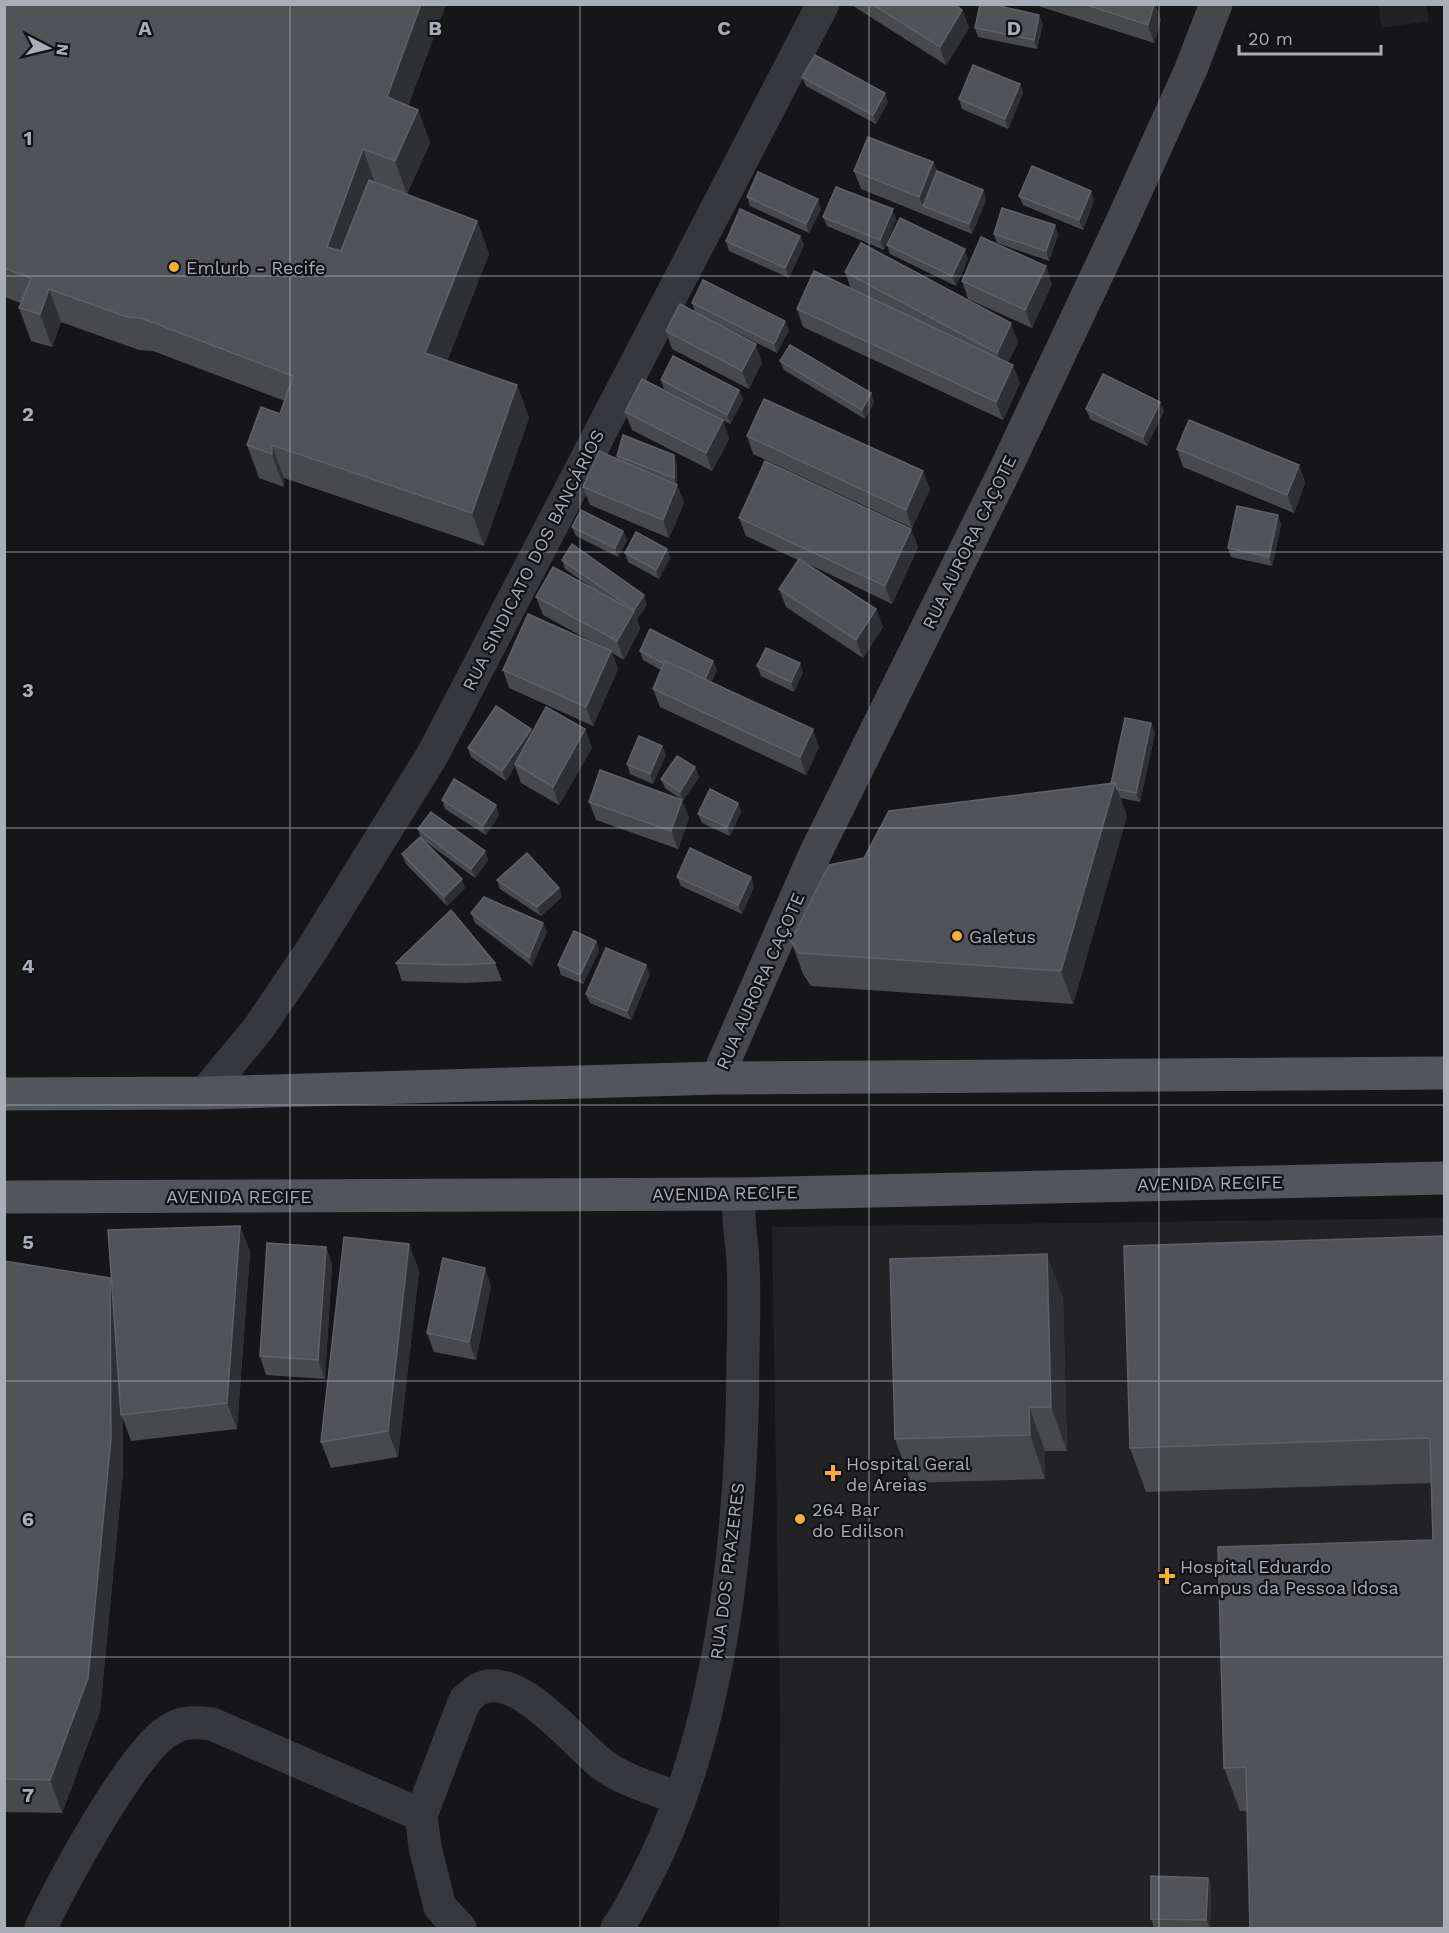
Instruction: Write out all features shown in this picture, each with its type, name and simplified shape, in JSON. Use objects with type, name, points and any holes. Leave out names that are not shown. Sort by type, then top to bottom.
[{"type":"main road","name":"RUA AURORA CAÇOTE","points":[[717,1078],[815,854],[1016,447],[1191,69],[1216,4]]},
{"type":"main road","points":[[4,1094],[205,1093],[717,1078],[1444,1073]]},
{"type":"main road","name":"AVENIDA RECIFE","points":[[4,1197],[740,1194],[1444,1178]]},
{"type":"street","name":"RUA SINDICATO DOS BANCÁRIOS","points":[[205,1093],[258,1029],[311,951],[434,753],[823,4]]},
{"type":"street","name":"RUA DOS PRAZERES","points":[[617,1929],[666,1838],[694,1752],[716,1660],[733,1549],[741,1453],[742,1248],[737,1214],[740,1194]]},
{"type":"street","points":[[460,1929],[440,1907],[427,1856],[421,1815],[465,1700],[480,1688],[499,1686],[517,1692],[549,1715],[603,1765],[646,1787],[679,1798]]},
{"type":"street","points":[[41,1929],[54,1897],[102,1816],[139,1762],[165,1732],[186,1722],[212,1724],[421,1815]]},
{"type":"shaded area","points":[[1378,5],[1426,5],[1429,21],[1382,28]]},
{"type":"shaded area","name":"Hospital Eduardo Campus da Pessoa Idosa","points":[[1444,1218],[1444,1928],[779,1928],[780,1718],[772,1227]]},
{"type":"building","name":"Emlurb - Recife","points":[[4,4],[421,4],[387,97],[418,110],[395,161],[363,149],[327,247],[341,251],[369,180],[477,221],[425,353],[517,385],[472,513],[272,445],[272,454],[247,445],[261,407],[280,414],[293,376],[141,318],[127,317],[49,289],[40,314],[19,308],[31,278],[4,268]]},
{"type":"building","points":[[872,4],[954,4],[962,10],[940,47]]},
{"type":"building","points":[[980,4],[991,4],[1039,15],[1034,40],[975,28]]},
{"type":"building","points":[[1084,4],[1154,4],[1148,25]]},
{"type":"building","points":[[815,55],[885,93],[873,115],[802,77]]},
{"type":"building","points":[[973,65],[1020,84],[1005,119],[959,99]]},
{"type":"building","points":[[868,137],[933,162],[919,197],[854,171]]},
{"type":"building","points":[[1032,166],[1091,191],[1079,220],[1019,196]]},
{"type":"building","points":[[937,171],[983,190],[969,224],[923,206]]},
{"type":"building","points":[[758,172],[818,199],[806,224],[747,197]]},
{"type":"building","points":[[836,187],[893,209],[880,240],[823,217]]},
{"type":"building","points":[[1002,208],[1055,225],[1046,251],[994,234]]},
{"type":"building","points":[[740,209],[800,236],[785,268],[726,241]]},
{"type":"building","points":[[900,218],[965,249],[952,276],[887,245]]},
{"type":"building","points":[[981,237],[1046,266],[1025,310],[962,281]]},
{"type":"building","points":[[861,243],[1011,323],[997,353],[845,272]]},
{"type":"building","points":[[814,271],[1013,365],[996,402],[797,309]]},
{"type":"building","points":[[703,280],[785,321],[774,344],[692,303]]},
{"type":"building","points":[[680,304],[756,344],[742,371],[666,331]]},
{"type":"building","points":[[790,345],[871,393],[862,410],[780,361]]},
{"type":"building","points":[[673,356],[739,390],[727,415],[661,380]]},
{"type":"building","points":[[1103,374],[1160,402],[1143,437],[1086,409]]},
{"type":"building","points":[[642,379],[723,420],[706,453],[625,412]]},
{"type":"building","points":[[764,399],[923,471],[906,510],[747,436]]},
{"type":"building","points":[[1189,420],[1299,465],[1287,495],[1177,449]]},
{"type":"building","points":[[623,435],[674,455],[674,478],[617,456]]},
{"type":"building","points":[[599,451],[677,485],[663,520],[583,487]]},
{"type":"building","points":[[765,461],[911,529],[885,586],[739,518]]},
{"type":"building","points":[[1237,506],[1278,515],[1269,557],[1228,548]]},
{"type":"building","points":[[581,510],[623,531],[615,548],[572,527]]},
{"type":"building","points":[[636,532],[667,549],[656,570],[625,553]]},
{"type":"building","points":[[572,544],[644,595],[634,610],[562,560]]},
{"type":"building","points":[[799,559],[876,609],[856,640],[779,589]]},
{"type":"building","points":[[553,567],[634,611],[617,641],[536,597]]},
{"type":"building","points":[[528,614],[611,651],[586,707],[503,670]]},
{"type":"building","points":[[650,629],[713,661],[705,679],[665,661],[664,664],[640,651]]},
{"type":"building","points":[[766,648],[800,663],[791,682],[757,666]]},
{"type":"building","points":[[665,661],[813,729],[800,757],[653,689]]},
{"type":"building","points":[[496,706],[531,729],[502,771],[468,748]]},
{"type":"building","points":[[546,707],[585,729],[553,787],[515,764]]},
{"type":"building","points":[[1125,718],[1151,723],[1136,793],[1117,789],[1115,783],[1111,784]]},
{"type":"building","points":[[639,736],[662,746],[650,774],[627,764]]},
{"type":"building","points":[[677,756],[695,767],[680,792],[661,779]]},
{"type":"building","points":[[600,770],[682,800],[671,831],[589,802]]},
{"type":"building","points":[[454,779],[496,805],[483,826],[442,800]]},
{"type":"building","name":"Galetus","points":[[1115,783],[1061,971],[799,953],[791,941],[829,865],[864,858],[889,811]]},
{"type":"building","points":[[710,789],[738,803],[727,827],[698,814]]},
{"type":"building","points":[[431,812],[485,851],[471,869],[418,829]]},
{"type":"building","points":[[420,837],[462,879],[444,897],[402,854]]},
{"type":"building","points":[[690,848],[751,877],[738,905],[677,877]]},
{"type":"building","points":[[527,853],[559,888],[537,907],[497,880]]},
{"type":"building","points":[[484,897],[543,923],[529,957],[471,913]]},
{"type":"building","points":[[451,910],[495,963],[458,965],[396,963]]},
{"type":"building","points":[[574,931],[596,941],[580,975],[558,965]]},
{"type":"building","points":[[606,948],[646,965],[627,1011],[586,994]]},
{"type":"building","points":[[240,1226],[227,1403],[121,1415],[108,1230]]},
{"type":"building","points":[[1444,1236],[1444,1929],[1250,1929],[1246,1767],[1224,1768],[1218,1547],[1433,1540],[1430,1438],[1130,1448],[1124,1246]]},
{"type":"building","points":[[344,1237],[409,1244],[388,1431],[321,1442]]},
{"type":"building","points":[[267,1243],[326,1247],[318,1360],[260,1356]]},
{"type":"building","points":[[1047,1254],[1051,1407],[1029,1407],[1030,1435],[895,1439],[890,1259]]},
{"type":"building","points":[[443,1258],[485,1268],[469,1342],[427,1333]]},
{"type":"building","points":[[4,1261],[110,1278],[111,1438],[88,1678],[50,1780],[4,1779]]},
{"type":"building","points":[[1151,1876],[1208,1878],[1206,1920],[1151,1919]]},
{"type":"place","name":"Emlurb - Recife","points":[[174,267]]},
{"type":"place","name":"Galetus","points":[[957,936]]},
{"type":"place","name":"Hospital Geral de Areias","points":[[833,1473]]},
{"type":"place","name":"264 Bar do Edilson","points":[[800,1519]]},
{"type":"place","name":"Hospital Eduardo Campus da Pessoa Idosa","points":[[1167,1576]]}]
